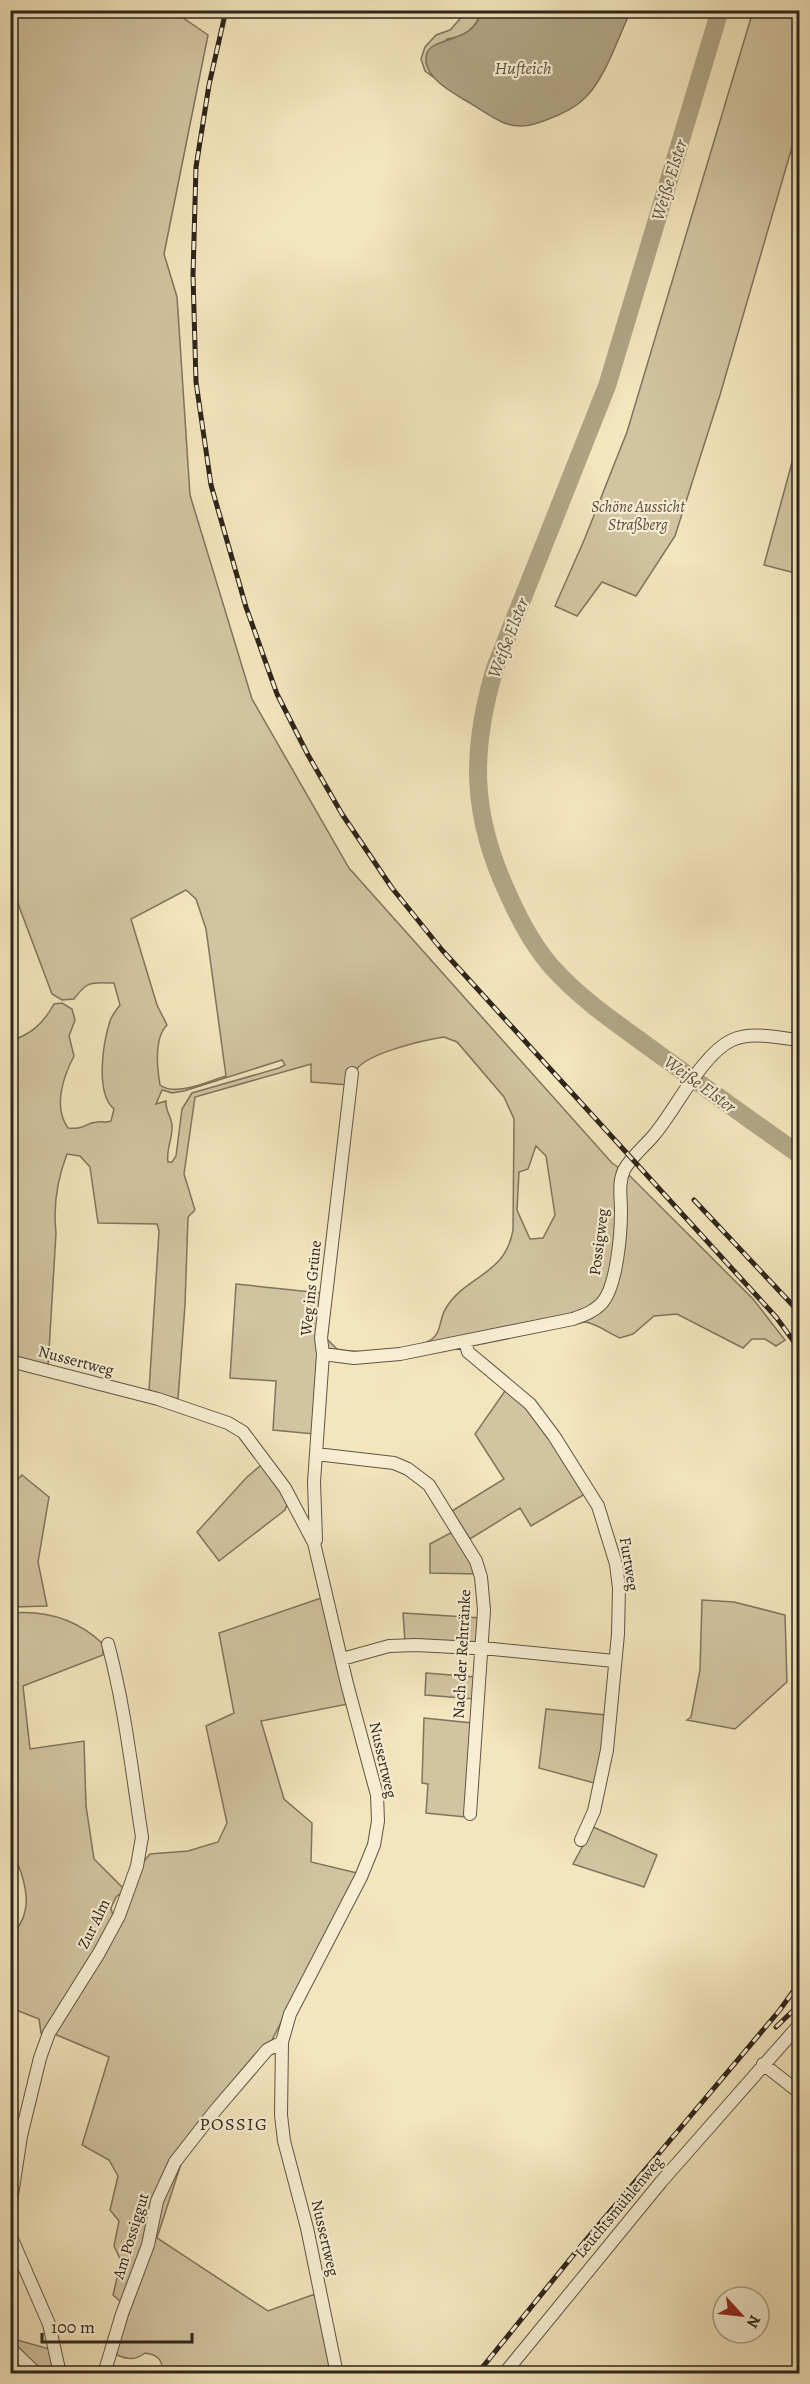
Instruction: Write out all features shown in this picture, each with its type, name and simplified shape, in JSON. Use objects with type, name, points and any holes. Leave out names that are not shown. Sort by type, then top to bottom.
[{"type":"street","name":"Possigweg","points":[[323,1354],[354,1358],[400,1353],[589,1313],[602,1303],[614,1273],[621,1213],[620,1184],[624,1170],[680,1100],[708,1059],[719,1047],[734,1039],[750,1035],[800,1040]]},
{"type":"street","name":"Weg ins Grüne","points":[[314,1543],[317,1536],[314,1482],[323,1354],[321,1338],[326,1283],[347,1132],[352,1072]]},
{"type":"street","name":"Furtweg","points":[[465,1341],[468,1352],[530,1404],[554,1436],[598,1506],[616,1564],[619,1588],[607,1750],[602,1784],[582,1840]]},
{"type":"street","name":"Nussertweg","points":[[10,1361],[158,1399],[228,1423],[243,1432],[285,1488],[314,1543],[377,1795],[378,1821],[374,1845],[361,1877],[290,2014],[282,2042],[281,2115],[284,2141],[307,2228],[337,2373]]},
{"type":"street","name":"Nach der Rehtränke","points":[[316,1454],[400,1465],[429,1485],[476,1561],[481,1577],[484,1610],[470,1815]]},
{"type":"street","name":"Zur Alm","points":[[10,2208],[21,2136],[40,2058],[49,2033],[99,1953],[119,1916],[141,1850],[142,1837],[123,1710],[118,1679],[108,1644]]},
{"type":"street","points":[[342,1659],[389,1646],[416,1645],[614,1661]]},
{"type":"street","name":"Leuchtsmühlenweg","points":[[504,2373],[654,2191],[800,2024]]},
{"type":"street","name":"Am Possiggut","points":[[104,2373],[122,2314],[151,2234],[157,2201],[175,2162],[267,2050],[282,2042]]},
{"type":"street","points":[[763,2064],[800,2093]]},
{"type":"street","points":[[10,2226],[11,2237],[49,2324],[60,2373]]},
{"type":"street","points":[[10,2348],[37,2373]]},
{"type":"green space","points":[[11,11],[173,11],[208,35],[164,254],[177,297],[190,495],[252,699],[349,868],[612,1163],[628,1174],[753,1299],[785,1340],[776,1346],[765,1339],[752,1339],[743,1348],[677,1314],[654,1316],[633,1334],[620,1338],[585,1322],[368,1355],[328,1350],[325,1346],[348,1085],[311,1082],[311,1064],[195,1097],[184,1174],[195,1210],[188,1217],[185,1305],[178,1399],[149,1391],[159,1231],[157,1224],[98,1223],[90,1167],[80,1156],[67,1154],[57,1193],[48,1367],[11,1357],[11,1041],[36,1027],[54,1004],[62,1003],[72,1009],[75,1020],[69,1036],[74,1056],[61,1092],[60,1102],[64,1120],[68,1128],[111,1121],[114,1109],[104,1092],[103,1054],[110,1021],[120,1005],[114,983],[91,984],[83,988],[74,999],[62,1000],[52,994],[11,885]],"holes":[[[186,890],[196,899],[206,929],[226,1076],[183,1089],[160,1085],[157,1062],[158,1045],[167,1025],[157,1005],[131,919]],[[444,1037],[457,1042],[504,1097],[514,1119],[513,1230],[509,1245],[502,1257],[455,1297],[446,1308],[438,1331],[432,1339],[395,1350],[370,1352],[337,1349],[327,1339],[357,1069],[372,1058],[411,1044]],[[282,1060],[285,1065],[192,1093],[182,1109],[176,1156],[172,1162],[168,1162],[172,1124],[166,1101],[156,1104],[162,1090],[172,1093]],[[536,1146],[546,1156],[555,1215],[543,1238],[530,1239],[517,1210],[519,1172],[528,1169]]]},
{"type":"green space","points":[[467,11],[481,11],[477,22],[465,34],[447,39],[426,63],[437,80],[425,71],[421,59],[425,47],[436,35],[450,30]]},
{"type":"green space","name":"Schöne Aussicht Straßberg","points":[[753,11],[799,11],[799,123],[720,395],[675,536],[636,596],[602,582],[577,616],[555,606],[627,432]]},
{"type":"green space","points":[[799,437],[799,574],[764,565]]},
{"type":"green space","points":[[236,1284],[321,1293],[314,1434],[273,1430],[276,1381],[230,1378]]},
{"type":"green space","points":[[507,1388],[533,1409],[585,1494],[531,1526],[520,1508],[470,1539],[452,1511],[504,1479],[475,1434]]},
{"type":"green space","points":[[261,1465],[289,1499],[285,1510],[219,1561],[197,1532],[246,1478]]},
{"type":"green space","points":[[22,1475],[49,1497],[38,1562],[47,1606],[11,1607],[11,1486]]},
{"type":"green space","points":[[454,1531],[478,1574],[430,1573],[430,1544]]},
{"type":"green space","points":[[324,1597],[348,1704],[261,1721],[284,1799],[312,1823],[311,1862],[357,1873],[270,2044],[190,2136],[157,2238],[268,2311],[315,2294],[333,2373],[163,2373],[161,2361],[154,2355],[145,2353],[138,2357],[125,2358],[117,2355],[121,2302],[113,2295],[121,2261],[114,2246],[119,2221],[110,2210],[118,2176],[109,2160],[82,2145],[109,2057],[52,2033],[41,2033],[39,2019],[11,2008],[10,1936],[23,1919],[26,1898],[21,1873],[11,1856],[11,1613],[36,1613],[72,1622],[103,1644],[103,1655],[23,1686],[30,1749],[84,1741],[86,1806],[94,1859],[125,1890],[116,1897],[111,1908],[113,1916],[143,1862],[150,1854],[188,1851],[218,1842],[227,1823],[206,1726],[234,1713],[219,1633]]},
{"type":"green space","points":[[702,1600],[734,1602],[785,1615],[787,1682],[735,1729],[687,1720],[691,1717],[700,1670]]},
{"type":"green space","points":[[403,1613],[481,1618],[479,1640],[472,1645],[405,1642]]},
{"type":"green space","points":[[426,1673],[476,1677],[474,1699],[425,1695]]},
{"type":"green space","points":[[546,1709],[606,1715],[598,1784],[539,1768]]},
{"type":"green space","points":[[424,1718],[472,1723],[465,1817],[426,1813],[428,1784],[422,1783]]},
{"type":"green space","points":[[593,1827],[657,1855],[644,1887],[573,1864]]},
{"type":"green space","points":[[10,2340],[53,2350],[58,2373],[40,2373],[11,2344]]},
{"type":"water","name":"Hufteich","points":[[627,10],[628,17],[604,71],[585,98],[557,116],[535,124],[519,126],[497,120],[452,92],[430,73],[427,67],[427,52],[432,47],[469,30],[477,23],[481,11]]},
{"type":"waterway","name":"Weiße Elster","points":[[720,10],[607,386],[495,668],[481,728],[478,783],[481,811],[496,867],[522,924],[551,966],[603,1013],[800,1155]]},
{"type":"railway","points":[[226,10],[209,85],[196,167],[193,275],[196,382],[211,485],[246,607],[277,694],[342,814],[392,888],[442,950],[776,1317],[800,1350]]},
{"type":"railway","points":[[694,1200],[800,1313]]},
{"type":"railway","points":[[477,2374],[575,2253],[779,2011],[800,1982]]},
{"type":"railway","points":[[776,2027],[800,2004]]},
{"type":"district","name":"POSSIG","points":[[234,2124]]}]
